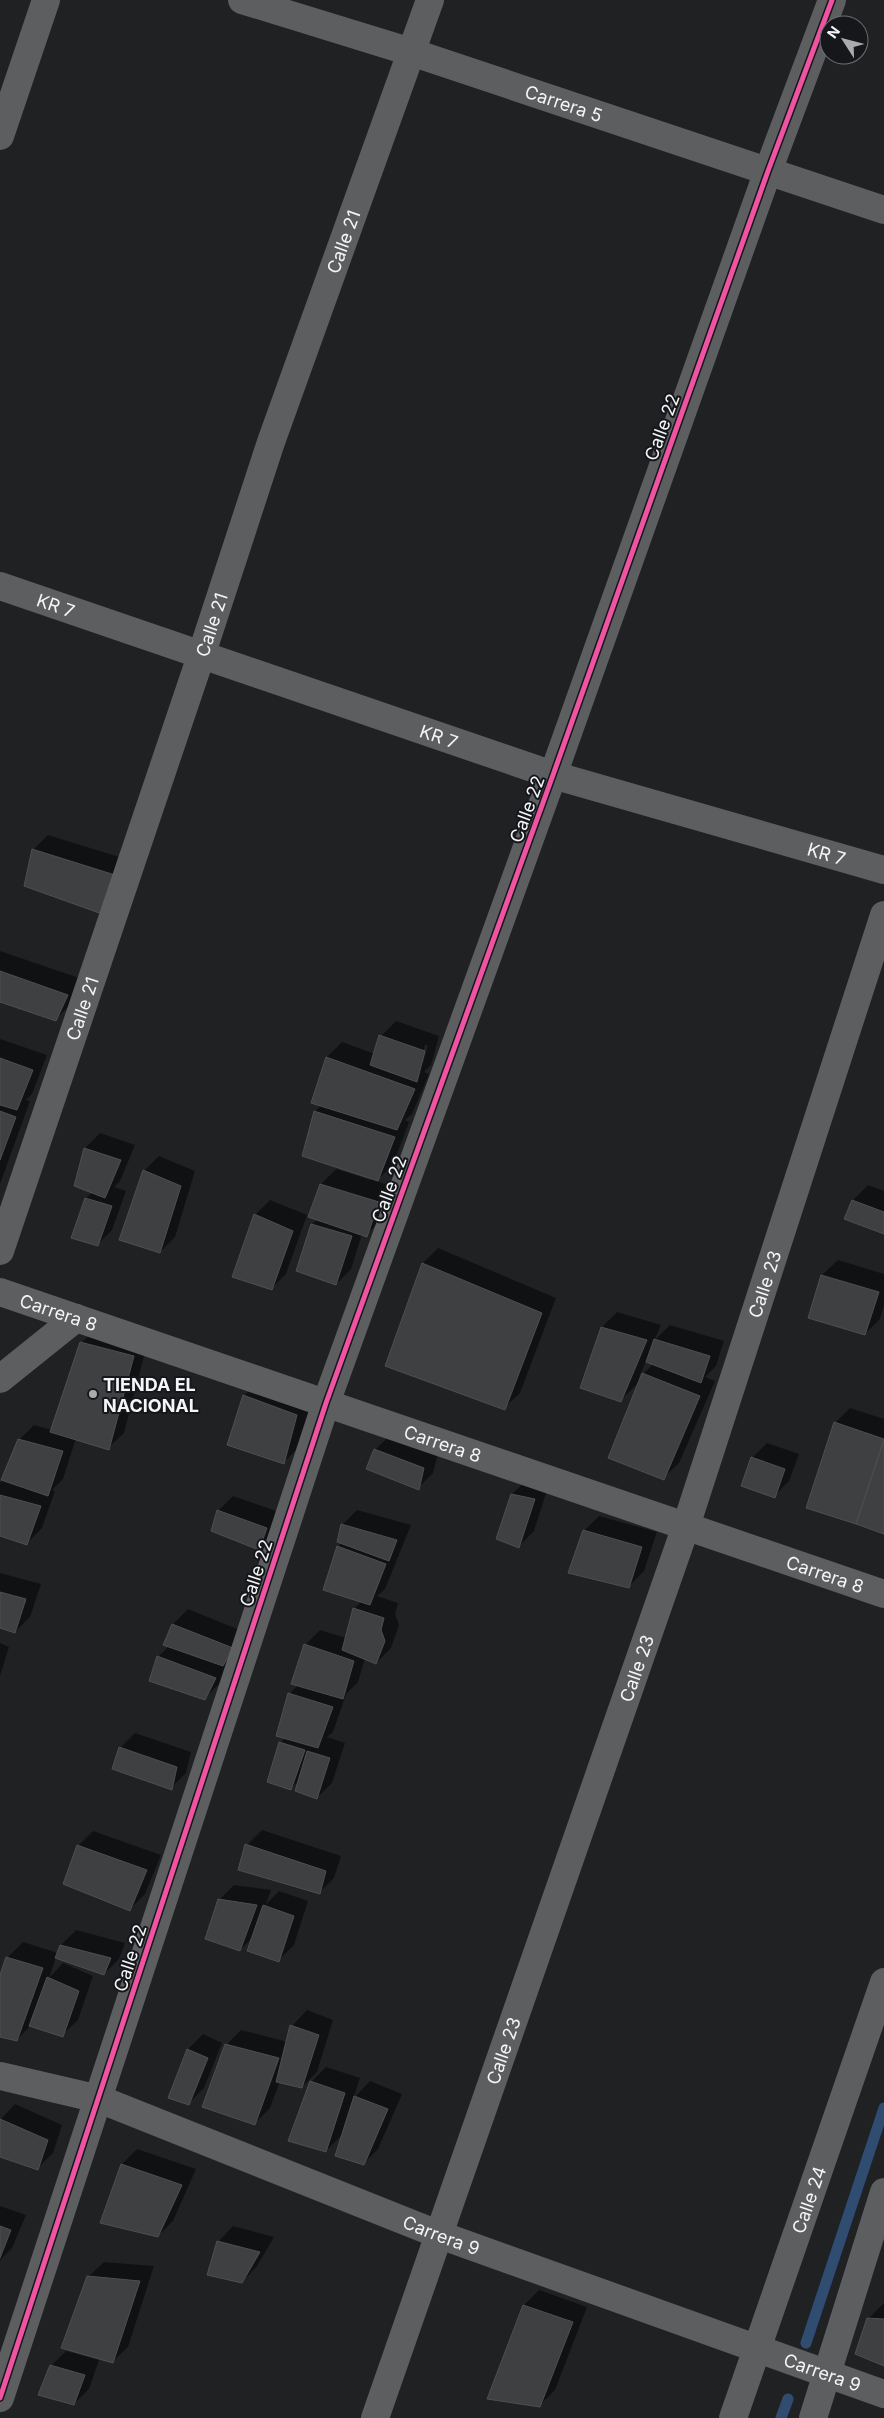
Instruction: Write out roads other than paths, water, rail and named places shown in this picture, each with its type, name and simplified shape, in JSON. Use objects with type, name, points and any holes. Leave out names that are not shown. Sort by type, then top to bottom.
[{"type":"street","points":[[0,136],[46,0]]},
{"type":"street","name":"Carrera 5","points":[[242,0],[411,52],[884,210]]},
{"type":"street","name":"Calle 21","points":[[0,1252],[201,656],[271,442],[430,0]]},
{"type":"street","name":"Calle 22","points":[[0,2398],[326,1403],[553,775],[768,170],[832,0]]},
{"type":"street","name":"KR 7","points":[[0,586],[553,775],[884,870]]},
{"type":"street","name":"Calle 23","points":[[375,2418],[686,1526],[884,915]]},
{"type":"street","name":"Carrera 8","points":[[0,1292],[884,1594]]},
{"type":"street","points":[[0,1379],[76,1318]]},
{"type":"street","name":"Calle 24","points":[[733,2418],[884,1982]]},
{"type":"street","name":"Carrera 9","points":[[0,2076],[99,2099],[440,2235],[884,2394]]},
{"type":"street","points":[[813,2418],[884,2192]]},
{"type":"waterway","points":[[806,2343],[884,2108]]},
{"type":"waterway","points":[[781,2418],[788,2399]]},
{"type":"place","name":"TIENDA EL NACIONAL","points":[[93,1394]]}]
